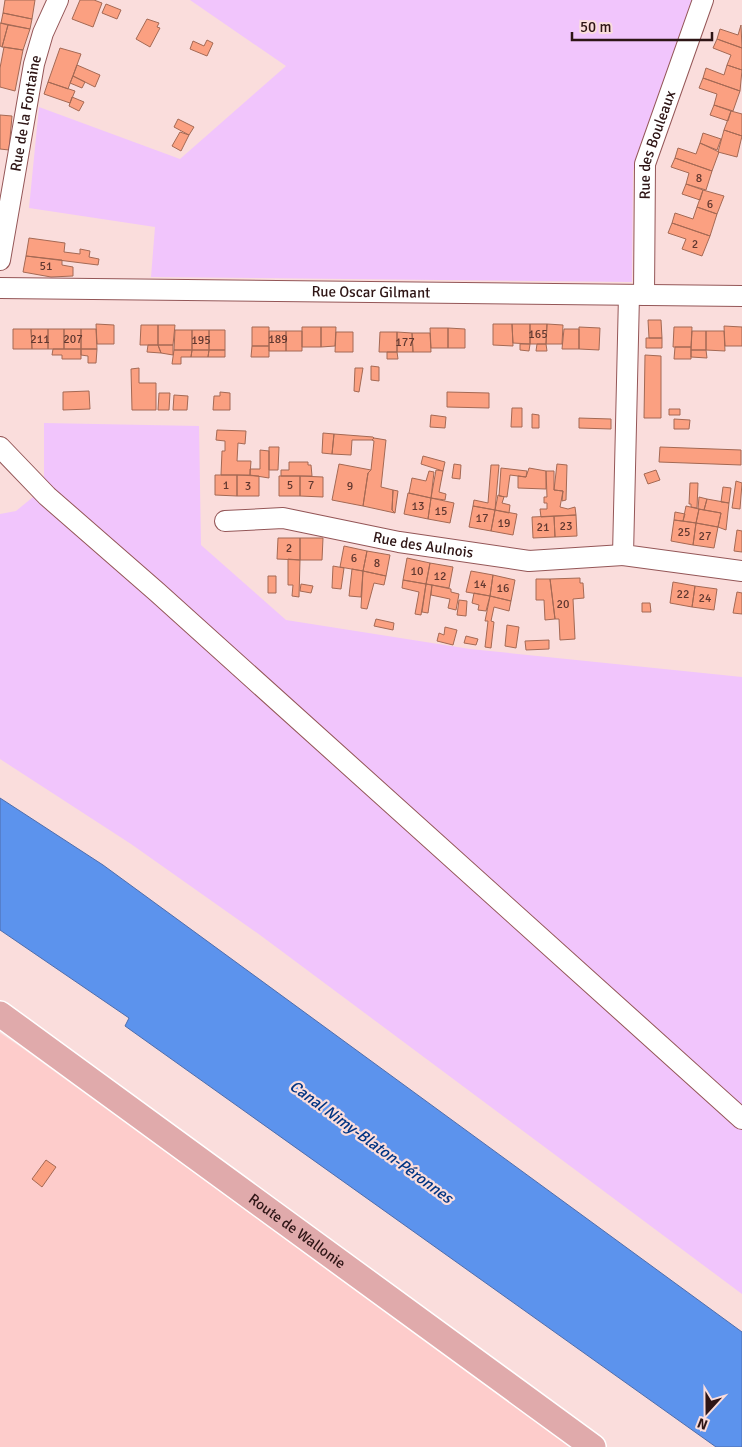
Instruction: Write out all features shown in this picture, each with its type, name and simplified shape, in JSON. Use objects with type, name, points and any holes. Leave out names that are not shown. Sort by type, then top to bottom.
[{"type":"main road","name":"Route de Wallonie","points":[[0,1014],[593,1447]]},
{"type":"street","name":"Rue de la Fontaine","points":[[0,260],[34,64],[43,33],[58,0]]},
{"type":"street","name":"Rue des Bouleaux","points":[[637,295],[645,164],[703,0]]},
{"type":"street","name":"Rue Oscar Gilmant","points":[[0,288],[742,296]]},
{"type":"street","points":[[623,554],[637,295]]},
{"type":"street","points":[[0,447],[47,496],[157,592],[742,1119]]},
{"type":"street","name":"Rue des Aulnois","points":[[225,521],[283,518],[399,542],[529,561],[623,554],[742,571]]},
{"type":"shaded area","points":[[190,0],[693,0],[633,171],[632,282],[151,277],[155,227],[29,208],[39,107],[180,159],[286,66]]},
{"type":"shaded area","points":[[44,423],[199,426],[201,545],[286,620],[470,649],[742,677],[742,1294],[260,935],[131,844],[0,759],[0,514],[16,511],[44,488]]},
{"type":"shaded area","points":[[0,1033],[22,1048],[571,1447],[0,1447]]},
{"type":"water","name":"Canal Nimy-Blaton-Péronnes","points":[[0,798],[103,865],[742,1332],[742,1447],[716,1447],[125,1026],[129,1018],[0,930]]},
{"type":"building","points":[[5,0],[35,0],[32,19],[3,13]]},
{"type":"building","points":[[80,0],[94,0],[102,3],[93,27],[72,19]]},
{"type":"building","points":[[106,4],[121,10],[117,19],[102,13]]},
{"type":"building","points":[[3,13],[32,19],[30,29],[1,23]]},
{"type":"building","points":[[147,19],[159,23],[157,27],[160,28],[150,47],[136,39]]},
{"type":"building","points":[[0,23],[8,25],[2,47],[0,46]]},
{"type":"building","points":[[8,25],[30,29],[23,50],[2,47]]},
{"type":"building","points":[[741,25],[742,48],[717,39],[720,29],[738,35]]},
{"type":"building","points":[[717,39],[742,48],[742,70],[727,65],[731,55],[713,48]]},
{"type":"building","points":[[207,40],[213,43],[207,56],[190,49],[193,41],[204,46]]},
{"type":"building","points":[[4,47],[23,50],[15,91],[0,87],[0,68]]},
{"type":"building","points":[[60,48],[81,54],[68,89],[48,82]]},
{"type":"building","points":[[77,65],[100,75],[95,87],[73,76]]},
{"type":"building","points":[[727,65],[742,70],[740,91],[703,78],[706,68],[724,75]]},
{"type":"building","points":[[73,76],[85,82],[82,88],[70,83]]},
{"type":"building","points":[[703,78],[740,91],[733,111],[714,105],[717,94],[699,88]]},
{"type":"building","points":[[48,82],[75,91],[70,103],[44,94]]},
{"type":"building","points":[[72,97],[84,102],[79,111],[69,106]]},
{"type":"building","points":[[714,105],[731,111],[728,121],[710,115]]},
{"type":"building","points":[[731,111],[742,114],[742,136],[724,130]]},
{"type":"building","points":[[0,115],[12,116],[9,150],[0,149]]},
{"type":"building","points":[[178,119],[194,127],[189,135],[174,127]]},
{"type":"building","points":[[724,130],[742,136],[737,157],[718,152]]},
{"type":"building","points":[[180,132],[189,135],[181,151],[172,146]]},
{"type":"building","points":[[703,133],[721,139],[717,150],[700,143]]},
{"type":"building","points":[[700,143],[719,152],[712,171],[675,158],[678,148],[696,154]]},
{"type":"building","points":[[675,158],[712,171],[706,190],[686,184],[689,173],[671,167]]},
{"type":"building","points":[[686,184],[703,190],[700,200],[682,194]]},
{"type":"building","points":[[703,190],[724,196],[717,214],[697,207]]},
{"type":"building","points":[[697,207],[717,214],[710,236],[672,223],[675,213],[693,219]]},
{"type":"building","points":[[672,223],[710,236],[702,256],[682,249],[686,239],[668,233]]},
{"type":"building","points":[[29,238],[65,243],[64,252],[80,254],[80,249],[90,251],[89,257],[99,259],[98,265],[26,256]]},
{"type":"building","points":[[26,256],[62,260],[62,265],[73,267],[73,276],[51,277],[23,272]]},
{"type":"building","points":[[648,320],[661,320],[662,338],[649,338]]},
{"type":"building","points":[[96,324],[114,325],[114,344],[97,344]]},
{"type":"building","points":[[493,324],[512,324],[513,346],[493,345]]},
{"type":"building","points":[[512,324],[530,324],[530,344],[513,343]]},
{"type":"building","points":[[530,324],[547,324],[546,344],[530,344]]},
{"type":"building","points":[[547,324],[563,325],[562,344],[546,344]]},
{"type":"building","points":[[141,325],[158,325],[158,345],[140,345]]},
{"type":"building","points":[[158,325],[175,325],[173,345],[158,345]]},
{"type":"building","points":[[724,326],[742,327],[742,346],[725,346]]},
{"type":"building","points":[[252,327],[269,327],[269,346],[252,346]]},
{"type":"building","points":[[302,327],[321,327],[321,347],[302,347]]},
{"type":"building","points":[[321,327],[336,327],[335,346],[321,347]]},
{"type":"building","points":[[579,327],[600,328],[599,350],[579,349]]},
{"type":"building","points":[[674,327],[692,327],[691,347],[673,347]]},
{"type":"building","points":[[430,328],[448,328],[448,348],[431,348]]},
{"type":"building","points":[[448,328],[465,329],[465,348],[448,348]]},
{"type":"building","points":[[13,329],[31,329],[32,349],[13,349]]},
{"type":"building","points":[[31,329],[48,329],[48,349],[32,349]]},
{"type":"building","points":[[48,329],[64,329],[64,349],[48,349]]},
{"type":"building","points":[[64,329],[81,329],[81,349],[64,349]]},
{"type":"building","points":[[81,329],[96,329],[97,349],[81,349]]},
{"type":"building","points":[[564,329],[579,329],[579,349],[562,349]]},
{"type":"building","points":[[175,330],[192,330],[192,350],[174,350]]},
{"type":"building","points":[[192,330],[209,330],[209,350],[192,350]]},
{"type":"building","points":[[209,330],[225,330],[225,350],[209,350]]},
{"type":"building","points":[[269,331],[286,331],[286,351],[269,351]]},
{"type":"building","points":[[286,331],[302,331],[302,351],[286,351]]},
{"type":"building","points":[[692,331],[706,331],[706,350],[691,350]]},
{"type":"building","points":[[706,331],[724,331],[725,351],[706,350]]},
{"type":"building","points":[[336,332],[353,332],[353,352],[335,352]]},
{"type":"building","points":[[380,332],[397,332],[397,352],[379,352]]},
{"type":"building","points":[[397,332],[412,333],[413,352],[397,352]]},
{"type":"building","points":[[412,333],[430,333],[431,352],[413,352]]},
{"type":"building","points":[[646,338],[662,338],[662,348],[646,348]]},
{"type":"building","points":[[520,344],[530,344],[529,351],[520,350]]},
{"type":"building","points":[[537,344],[546,344],[547,351],[536,351]]},
{"type":"building","points":[[148,345],[158,345],[161,353],[147,352]]},
{"type":"building","points":[[158,345],[173,345],[173,355],[161,353]]},
{"type":"building","points":[[252,346],[269,346],[269,357],[251,357]]},
{"type":"building","points":[[675,347],[691,347],[691,359],[674,359]]},
{"type":"building","points":[[53,349],[81,349],[81,359],[62,359],[62,355],[52,355]]},
{"type":"building","points":[[81,349],[97,349],[96,363],[88,363],[88,356],[81,355]]},
{"type":"building","points":[[174,350],[192,350],[191,357],[181,357],[181,364],[172,364]]},
{"type":"building","points":[[192,350],[209,350],[208,357],[191,357]]},
{"type":"building","points":[[209,350],[225,350],[225,357],[208,357]]},
{"type":"building","points":[[691,350],[706,350],[707,358],[691,357]]},
{"type":"building","points":[[387,352],[397,352],[398,359],[387,359]]},
{"type":"building","points":[[645,355],[661,356],[661,418],[644,418]]},
{"type":"building","points":[[371,366],[379,367],[379,381],[371,380]]},
{"type":"building","points":[[139,368],[139,383],[156,383],[156,410],[132,410],[131,369]]},
{"type":"building","points":[[355,368],[363,368],[359,392],[354,391]]},
{"type":"building","points":[[89,391],[90,409],[63,410],[63,392]]},
{"type":"building","points":[[220,392],[230,393],[230,410],[213,410],[214,396],[220,396]]},
{"type":"building","points":[[447,392],[489,393],[489,408],[447,407]]},
{"type":"building","points":[[159,393],[170,393],[169,410],[158,410]]},
{"type":"building","points":[[174,395],[188,396],[187,410],[173,410]]},
{"type":"building","points":[[512,408],[522,408],[522,427],[511,427]]},
{"type":"building","points":[[669,409],[680,409],[680,415],[669,415]]},
{"type":"building","points":[[532,414],[539,415],[539,428],[532,428]]},
{"type":"building","points":[[431,415],[446,417],[445,428],[430,427]]},
{"type":"building","points":[[579,418],[611,419],[611,429],[579,428]]},
{"type":"building","points":[[674,419],[690,420],[689,429],[674,429]]},
{"type":"building","points":[[217,430],[246,431],[245,444],[238,443],[237,461],[251,461],[250,475],[221,475],[222,451],[225,451],[225,441],[216,440]]},
{"type":"building","points":[[323,433],[334,434],[332,454],[322,453]]},
{"type":"building","points":[[334,434],[374,438],[372,440],[352,440],[351,455],[332,454]]},
{"type":"building","points":[[374,438],[386,440],[381,487],[393,490],[392,510],[395,513],[363,506],[368,473],[371,470],[374,441],[372,440]]},
{"type":"building","points":[[269,447],[279,447],[278,470],[269,470]]},
{"type":"building","points":[[660,447],[741,450],[741,465],[659,462]]},
{"type":"building","points":[[260,450],[269,451],[269,478],[250,475],[250,469],[260,469]]},
{"type":"building","points":[[423,456],[445,462],[443,471],[421,464]]},
{"type":"building","points":[[289,462],[308,462],[308,465],[311,465],[312,476],[281,476],[281,470],[289,470]]},
{"type":"building","points":[[339,464],[371,470],[368,473],[363,506],[332,500]]},
{"type":"building","points":[[454,464],[461,465],[460,479],[452,478]]},
{"type":"building","points":[[557,464],[567,465],[566,500],[562,501],[563,491],[554,490]]},
{"type":"building","points":[[491,465],[499,465],[495,510],[473,506],[474,500],[488,503]]},
{"type":"building","points":[[501,468],[527,471],[526,477],[510,475],[507,497],[499,496]]},
{"type":"building","points":[[529,468],[546,471],[546,489],[518,488],[518,476],[526,477]]},
{"type":"building","points":[[436,470],[443,471],[439,492],[446,494],[445,500],[431,498]]},
{"type":"building","points":[[656,470],[660,480],[648,484],[644,474]]},
{"type":"building","points":[[429,471],[434,472],[431,498],[409,493],[412,478],[426,481]]},
{"type":"building","points":[[546,471],[554,471],[554,490],[563,491],[560,507],[568,509],[575,507],[576,515],[541,517],[540,509],[547,509],[547,503],[544,503],[544,497],[547,497]]},
{"type":"building","points":[[215,475],[237,475],[237,496],[215,495]]},
{"type":"building","points":[[237,475],[259,476],[259,496],[237,496]]},
{"type":"building","points":[[279,476],[300,476],[300,496],[279,496]]},
{"type":"building","points":[[300,476],[323,477],[323,497],[300,496]]},
{"type":"building","points":[[736,481],[742,483],[740,509],[732,508]]},
{"type":"building","points":[[690,483],[698,483],[697,508],[691,507],[691,504],[689,504]]},
{"type":"building","points":[[723,487],[731,488],[729,503],[721,502]]},
{"type":"building","points":[[393,490],[398,491],[395,513],[392,510]]},
{"type":"building","points":[[408,493],[431,498],[428,519],[404,514]]},
{"type":"building","points":[[498,495],[504,497],[502,503],[510,505],[509,513],[495,510]]},
{"type":"building","points":[[699,497],[707,499],[704,510],[698,509]]},
{"type":"building","points":[[431,498],[454,503],[450,523],[428,519]]},
{"type":"building","points":[[707,499],[729,503],[726,530],[718,527],[721,513],[704,510]]},
{"type":"building","points":[[473,506],[495,510],[491,531],[469,527]]},
{"type":"building","points":[[686,506],[699,509],[696,523],[683,521]]},
{"type":"building","points":[[699,509],[721,513],[718,527],[696,523]]},
{"type":"building","points":[[495,510],[517,514],[513,535],[491,531]]},
{"type":"building","points":[[675,512],[685,514],[683,521],[674,520]]},
{"type":"building","points":[[576,515],[577,536],[555,537],[554,516]]},
{"type":"building","points":[[554,516],[555,537],[533,538],[532,517]]},
{"type":"building","points":[[674,520],[696,523],[693,545],[671,541]]},
{"type":"building","points":[[696,523],[718,527],[714,548],[693,545]]},
{"type":"building","points":[[737,530],[742,531],[742,552],[734,551]]},
{"type":"building","points":[[278,538],[300,538],[300,560],[277,559]]},
{"type":"building","points":[[300,538],[323,538],[322,560],[300,560]]},
{"type":"building","points":[[344,546],[367,551],[363,571],[340,567]]},
{"type":"building","points":[[367,551],[390,555],[386,576],[363,571]]},
{"type":"building","points":[[407,558],[430,563],[426,584],[403,580]]},
{"type":"building","points":[[288,559],[300,560],[299,597],[292,596],[293,585],[288,585]]},
{"type":"building","points":[[430,563],[453,567],[449,588],[426,584]]},
{"type":"building","points":[[333,566],[344,568],[341,589],[332,588]]},
{"type":"building","points":[[352,569],[363,571],[361,597],[349,596]]},
{"type":"building","points":[[363,571],[386,576],[384,585],[374,583],[367,609],[361,608]]},
{"type":"building","points":[[471,571],[493,575],[490,596],[466,592]]},
{"type":"building","points":[[493,575],[515,580],[511,601],[490,596]]},
{"type":"building","points":[[268,576],[276,576],[276,593],[268,593]]},
{"type":"building","points":[[580,578],[580,583],[583,583],[584,598],[573,599],[575,639],[560,640],[559,619],[555,619],[550,579]]},
{"type":"building","points":[[536,579],[550,579],[555,619],[545,620],[544,600],[536,600]]},
{"type":"building","points":[[403,580],[426,584],[421,615],[415,614],[419,592],[402,588]]},
{"type":"building","points":[[673,582],[695,586],[692,607],[670,603]]},
{"type":"building","points":[[301,584],[313,586],[311,593],[300,591]]},
{"type":"building","points":[[426,584],[432,585],[428,613],[422,612]]},
{"type":"building","points":[[432,585],[451,589],[451,592],[459,594],[456,610],[448,608],[450,599],[431,595]]},
{"type":"building","points":[[695,586],[717,589],[714,610],[692,607]]},
{"type":"building","points":[[737,592],[742,593],[742,614],[733,613]]},
{"type":"building","points":[[474,593],[490,596],[486,611],[478,610],[479,605],[472,603]]},
{"type":"building","points":[[490,596],[511,601],[509,611],[494,607],[491,621],[494,622],[491,648],[485,647],[488,621],[485,621]]},
{"type":"building","points":[[459,600],[467,601],[466,616],[457,615]]},
{"type":"building","points":[[642,603],[650,603],[651,612],[642,612]]},
{"type":"building","points":[[376,619],[394,623],[393,630],[374,626]]},
{"type":"building","points":[[507,625],[519,627],[516,648],[505,646]]},
{"type":"building","points":[[445,627],[457,630],[453,645],[437,641],[439,633],[444,635]]},
{"type":"building","points":[[466,636],[478,639],[476,645],[464,643]]},
{"type":"building","points":[[549,640],[549,649],[526,650],[525,641]]},
{"type":"building","points":[[46,1160],[56,1167],[42,1187],[32,1179]]}]
